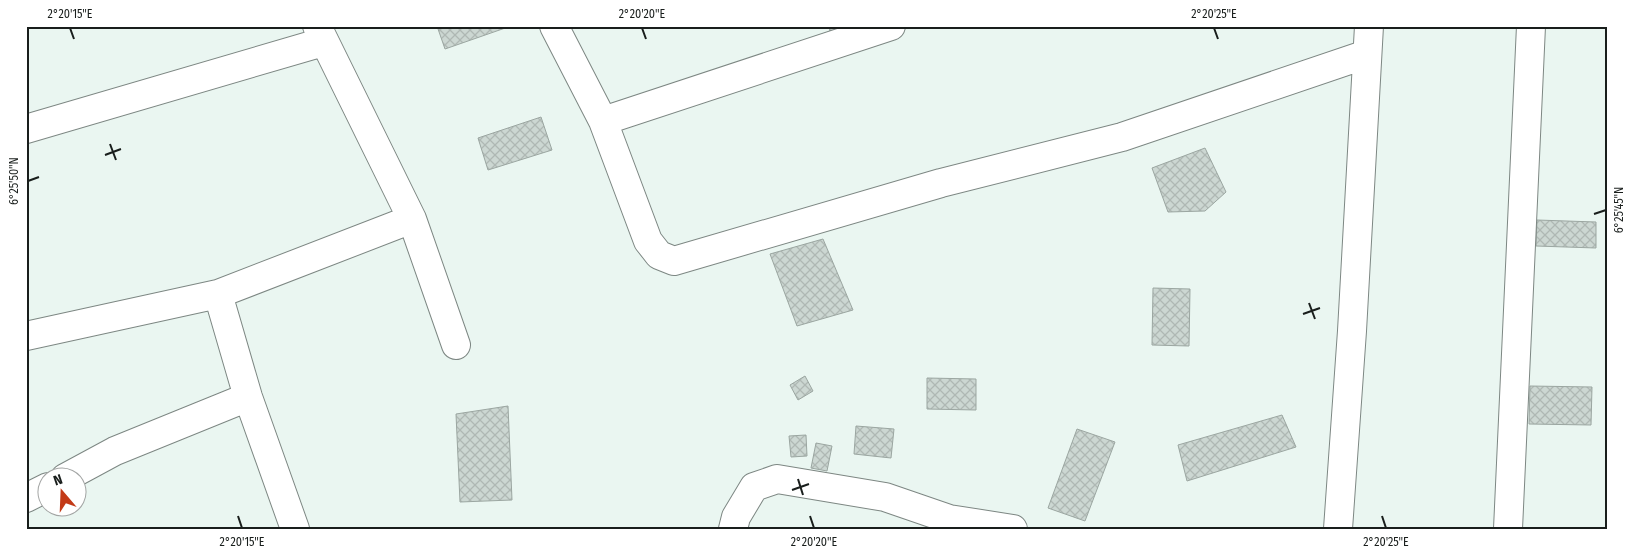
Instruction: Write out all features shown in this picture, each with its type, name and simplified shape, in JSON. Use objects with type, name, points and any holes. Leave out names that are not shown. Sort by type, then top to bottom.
[{"type":"street","points":[[554,26],[603,121],[648,240],[659,255],[674,261],[942,183],[1122,137],[1367,54]]},
{"type":"street","points":[[603,121],[891,26]]},
{"type":"street","points":[[1338,529],[1352,331],[1369,26]]},
{"type":"street","points":[[1508,529],[1530,26]]},
{"type":"street","points":[[26,129],[320,34],[412,219],[456,345]]},
{"type":"street","points":[[26,336],[218,294],[412,219]]},
{"type":"street","points":[[218,294],[248,397],[295,529]]},
{"type":"street","points":[[84,468],[115,451],[248,397]]},
{"type":"street","points":[[734,529],[736,517],[754,487],[776,479],[885,497],[949,519],[1013,529]]},
{"type":"street","points":[[26,498],[38,492]]},
{"type":"building","points":[[437,26],[511,26],[445,49]]},
{"type":"building","points":[[829,26],[848,26],[830,32]]},
{"type":"building","points":[[541,117],[552,150],[488,170],[478,138]]},
{"type":"building","points":[[1205,148],[1226,192],[1205,211],[1168,212],[1152,168]]},
{"type":"building","points":[[1537,220],[1596,222],[1596,248],[1536,246]]},
{"type":"building","points":[[823,239],[853,310],[797,326],[770,254]]},
{"type":"building","points":[[1153,288],[1190,289],[1189,346],[1152,345]]},
{"type":"building","points":[[805,376],[813,391],[798,400],[790,385]]},
{"type":"building","points":[[927,378],[976,379],[976,410],[927,409]]},
{"type":"building","points":[[1530,386],[1592,387],[1591,425],[1529,424]]},
{"type":"building","points":[[508,406],[512,500],[460,502],[456,414]]},
{"type":"building","points":[[1282,415],[1296,447],[1187,481],[1178,445]]},
{"type":"building","points":[[856,426],[894,429],[891,458],[854,454]]},
{"type":"building","points":[[1077,429],[1115,442],[1085,521],[1048,508]]},
{"type":"building","points":[[806,435],[807,456],[791,457],[789,436]]},
{"type":"building","points":[[816,443],[832,446],[827,471],[811,468]]}]
